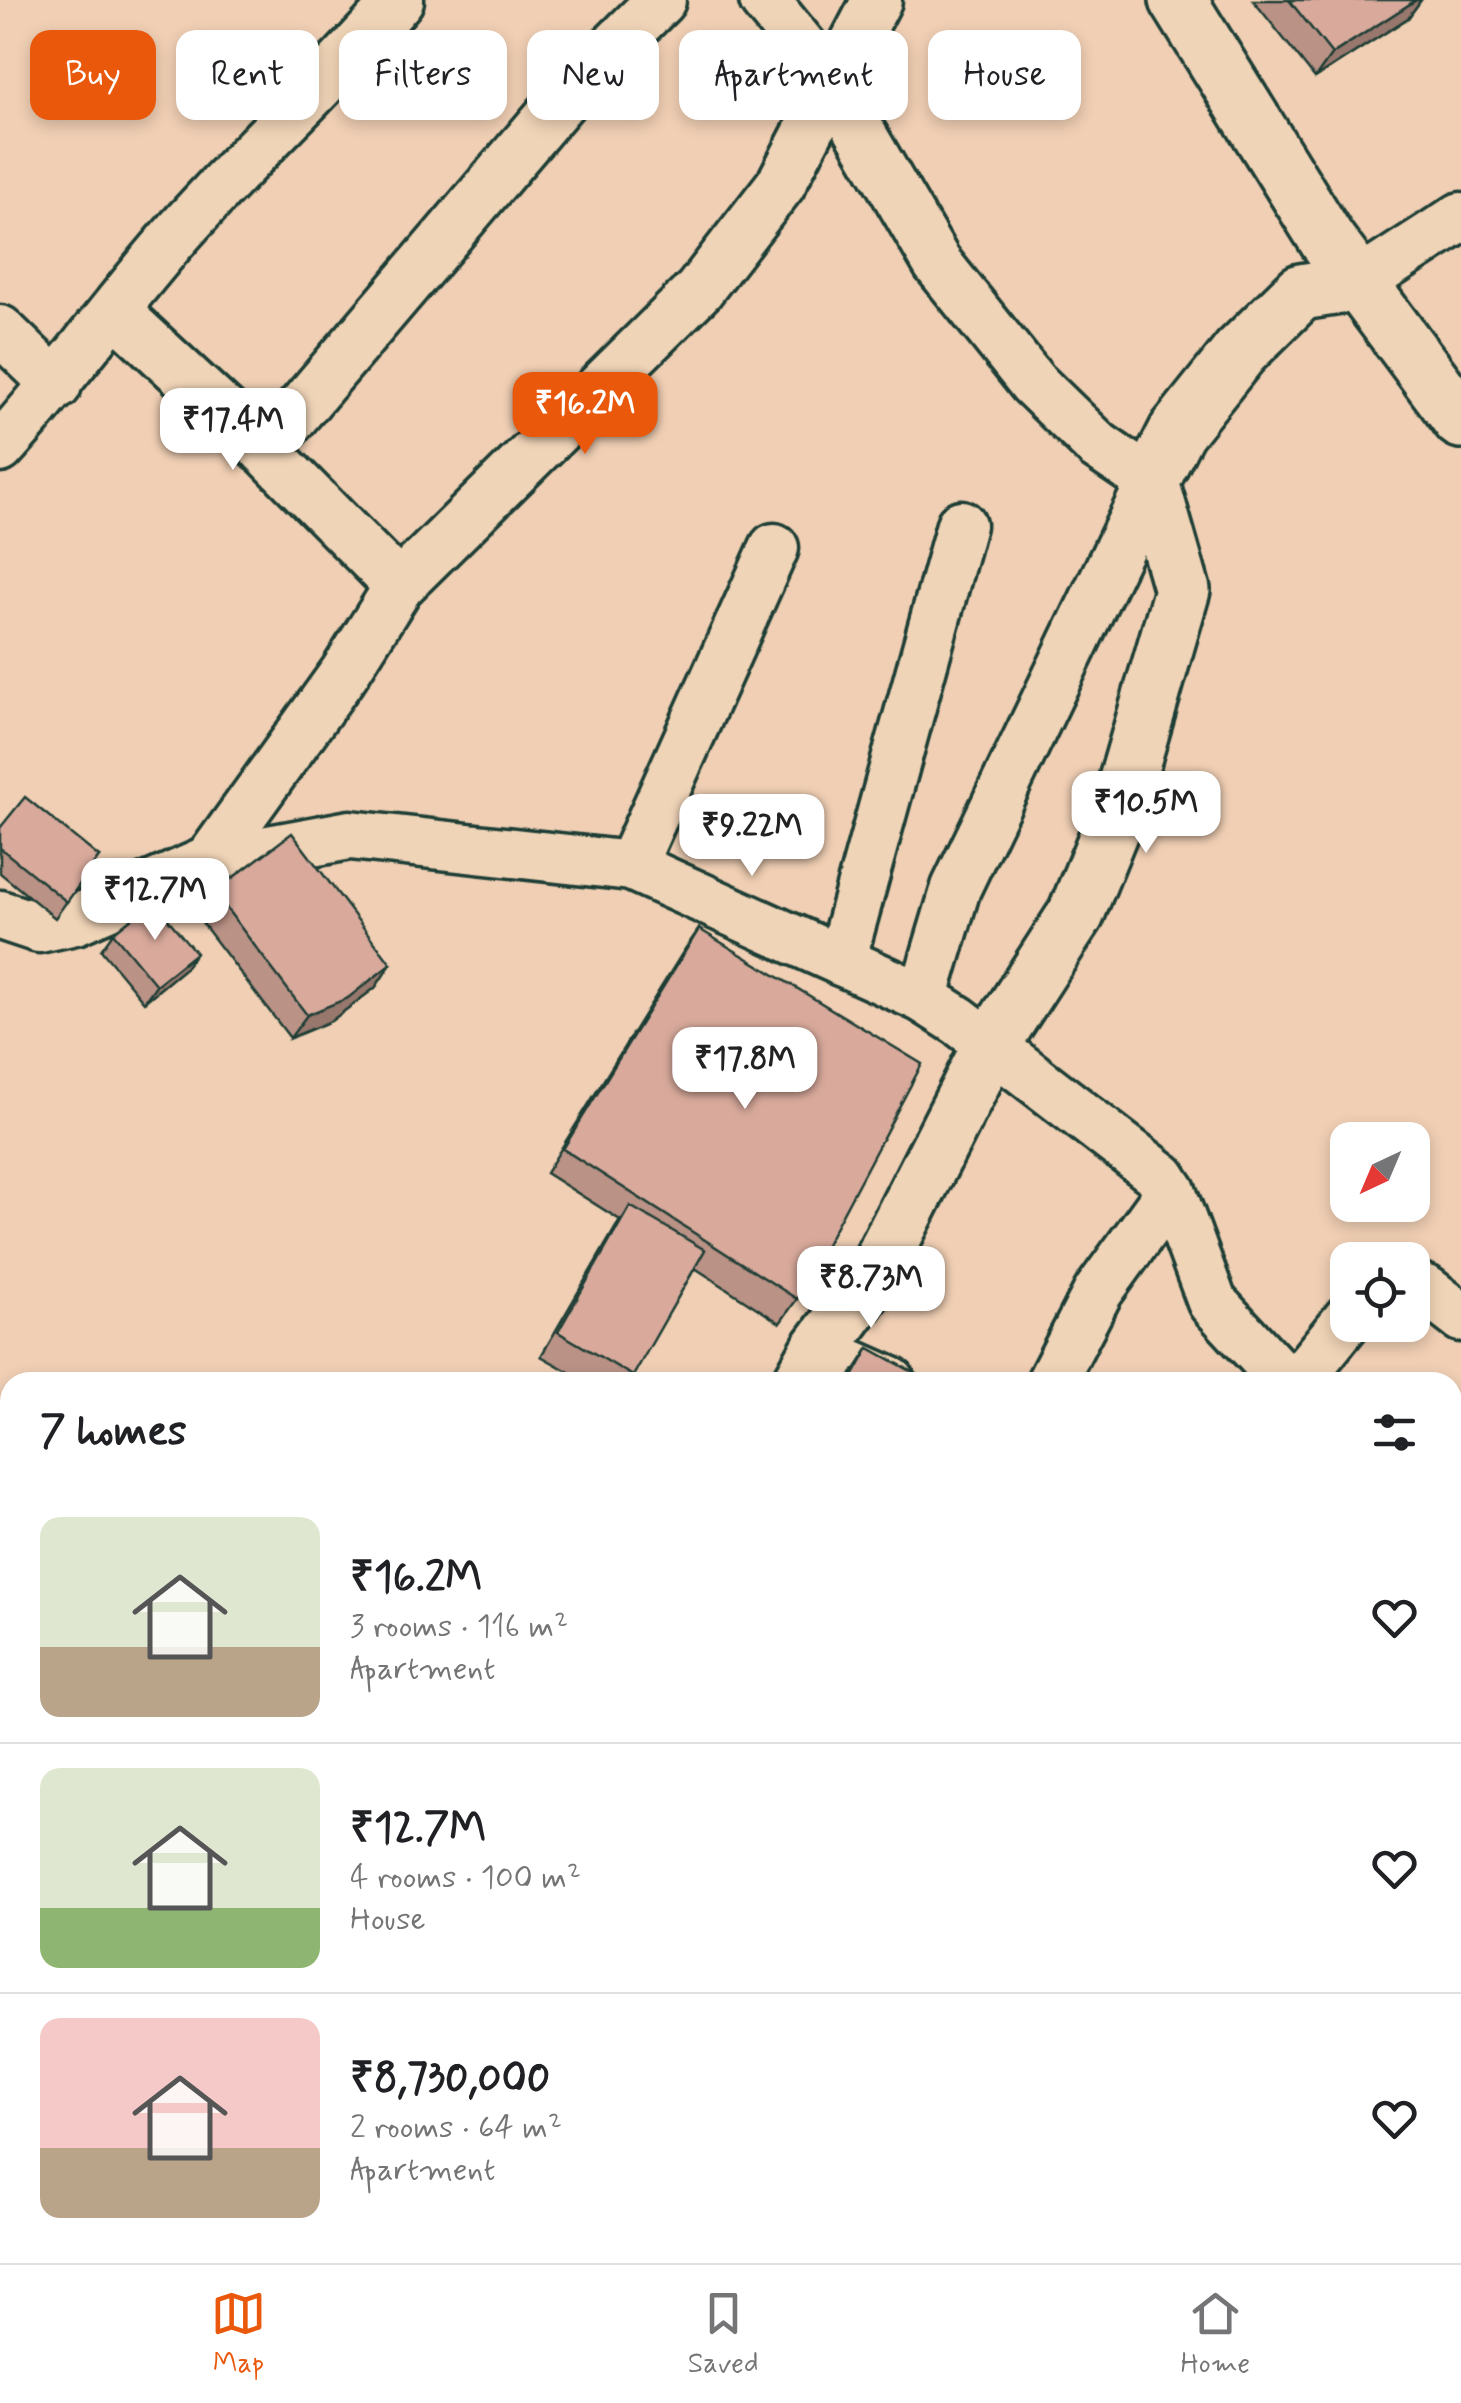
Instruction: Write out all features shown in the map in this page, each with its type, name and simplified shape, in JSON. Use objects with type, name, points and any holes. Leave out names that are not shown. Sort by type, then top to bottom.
[{"type":"street","points":[[0,448],[57,385],[180,232],[399,0]]},
{"type":"street","points":[[265,450],[573,88],[661,0]]},
{"type":"street","points":[[764,0],[789,30]]},
{"type":"street","points":[[860,30],[876,0]]},
{"type":"street","points":[[1178,0],[1327,240],[1461,420]]},
{"type":"street","points":[[209,861],[345,672],[399,586],[700,290],[781,184],[813,120]]},
{"type":"street","points":[[840,1372],[810,1366],[873,1277],[990,1047],[1076,914],[1118,811],[1182,590],[1151,482],[1098,446],[1020,368],[937,264],[853,120]]},
{"type":"street","points":[[923,998],[956,888],[1178,431],[1240,352],[1301,292],[1359,283],[1461,217]]},
{"type":"street","points":[[114,311],[265,450],[399,586]]},
{"type":"street","points":[[0,330],[57,385]]},
{"type":"street","points":[[840,961],[962,526]]},
{"type":"street","points":[[630,866],[774,548]]},
{"type":"street","points":[[0,915],[40,928],[75,920],[209,861],[350,835],[630,866],[923,998],[959,1020],[1162,1177],[1171,1191],[1212,1302],[1277,1372]]},
{"type":"street","points":[[1056,1372],[1098,1292],[1171,1191]]},
{"type":"street","points":[[1430,1293],[1461,1318]]},
{"type":"street","points":[[1305,1372],[1330,1341]]},
{"type":"building","points":[[1289,0],[1416,0],[1332,54]]},
{"type":"building","points":[[25,797],[99,857],[67,902],[0,848],[0,828]]},
{"type":"building","points":[[292,833],[391,964],[348,998],[307,1015],[214,892]]},
{"type":"building","points":[[153,901],[196,953],[156,985],[113,933]]},
{"type":"building","points":[[699,929],[922,1064],[797,1299],[563,1149]]},
{"type":"building","points":[[630,1206],[705,1250],[635,1372],[626,1372],[558,1332]]},
{"type":"building","points":[[869,1348],[913,1372],[856,1372]]}]
